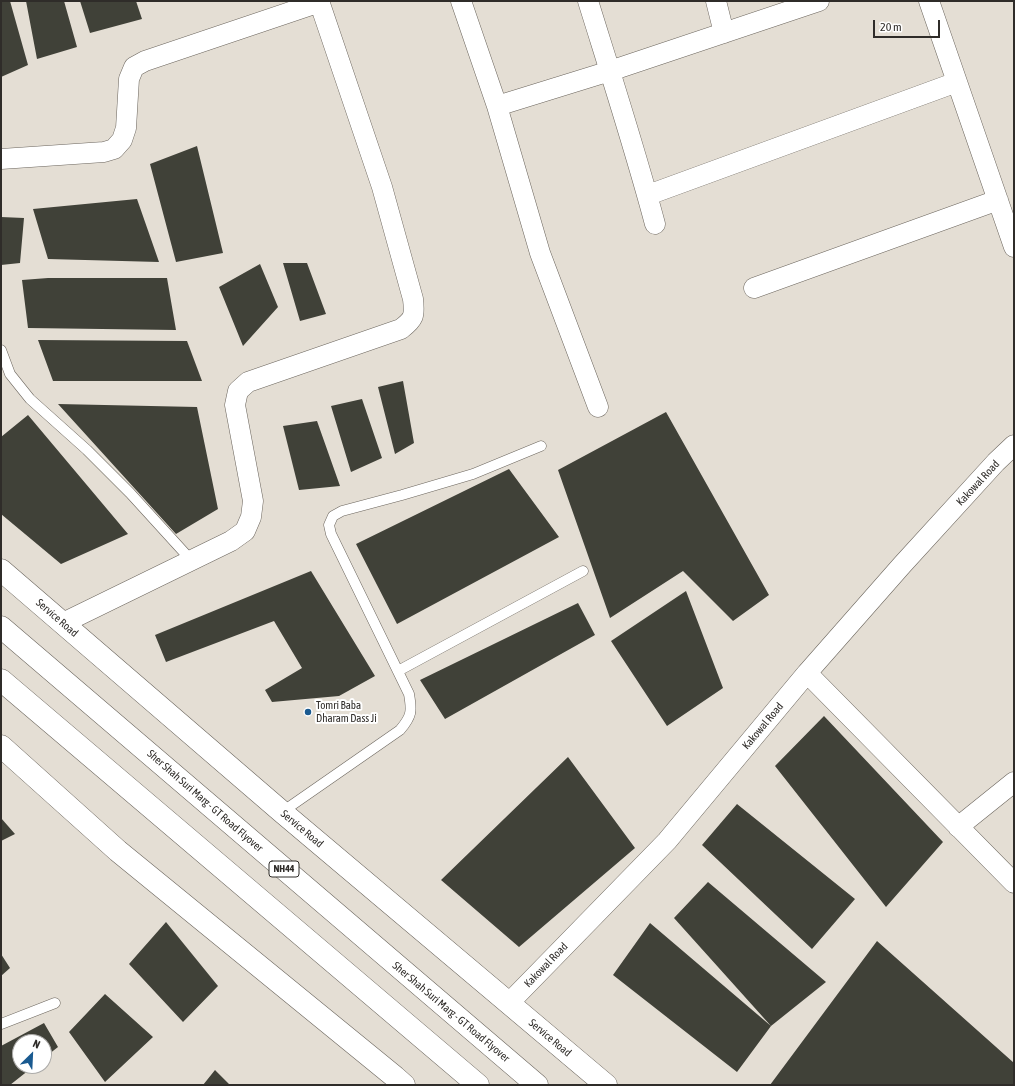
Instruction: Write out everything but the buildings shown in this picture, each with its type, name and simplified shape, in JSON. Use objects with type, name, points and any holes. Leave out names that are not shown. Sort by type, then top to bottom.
[{"type":"main road","name":"Service Road","points":[[1,570],[282,812],[606,1085]]},
{"type":"main road","name":"Sher Shah Suri Marg - GT Road Flyover","points":[[1,627],[537,1085]]},
{"type":"main road","points":[[1,680],[478,1085]]},
{"type":"main road","points":[[1,746],[118,851],[396,1082]]},
{"type":"street","points":[[461,1],[497,106],[540,253],[598,407]]},
{"type":"street","points":[[588,1],[648,195],[655,224]]},
{"type":"street","points":[[716,1],[724,33]]},
{"type":"street","points":[[497,106],[610,71],[819,1]]},
{"type":"street","points":[[929,1],[1014,247]]},
{"type":"street","points":[[1,159],[104,152],[114,149],[122,140],[126,128],[129,79],[134,67],[145,61],[319,2],[382,188],[413,299],[415,312],[410,323],[401,329],[248,382],[238,391],[235,404],[253,501],[251,517],[245,531],[231,541],[63,623]]},
{"type":"street","points":[[648,195],[957,82]]},
{"type":"street","points":[[754,288],[998,200]]},
{"type":"street","name":"Kakowal Road","points":[[509,1003],[667,841],[807,673],[902,565],[996,462],[1014,445]]},
{"type":"street","points":[[807,673],[1014,883]]},
{"type":"street","points":[[958,827],[1014,782]]},
{"type":"lane","points":[[1,350],[10,374],[30,399],[87,450],[130,493],[191,560]]},
{"type":"lane","points":[[282,812],[400,730],[408,721],[412,707],[409,694],[331,534],[329,525],[333,516],[342,511],[473,474],[541,446]]},
{"type":"lane","points":[[398,671],[583,571]]},
{"type":"lane","points":[[1,1024],[55,1003]]},
{"type":"place","name":"Tomri Baba Dharam Dass Ji","points":[[308,712]]}]
